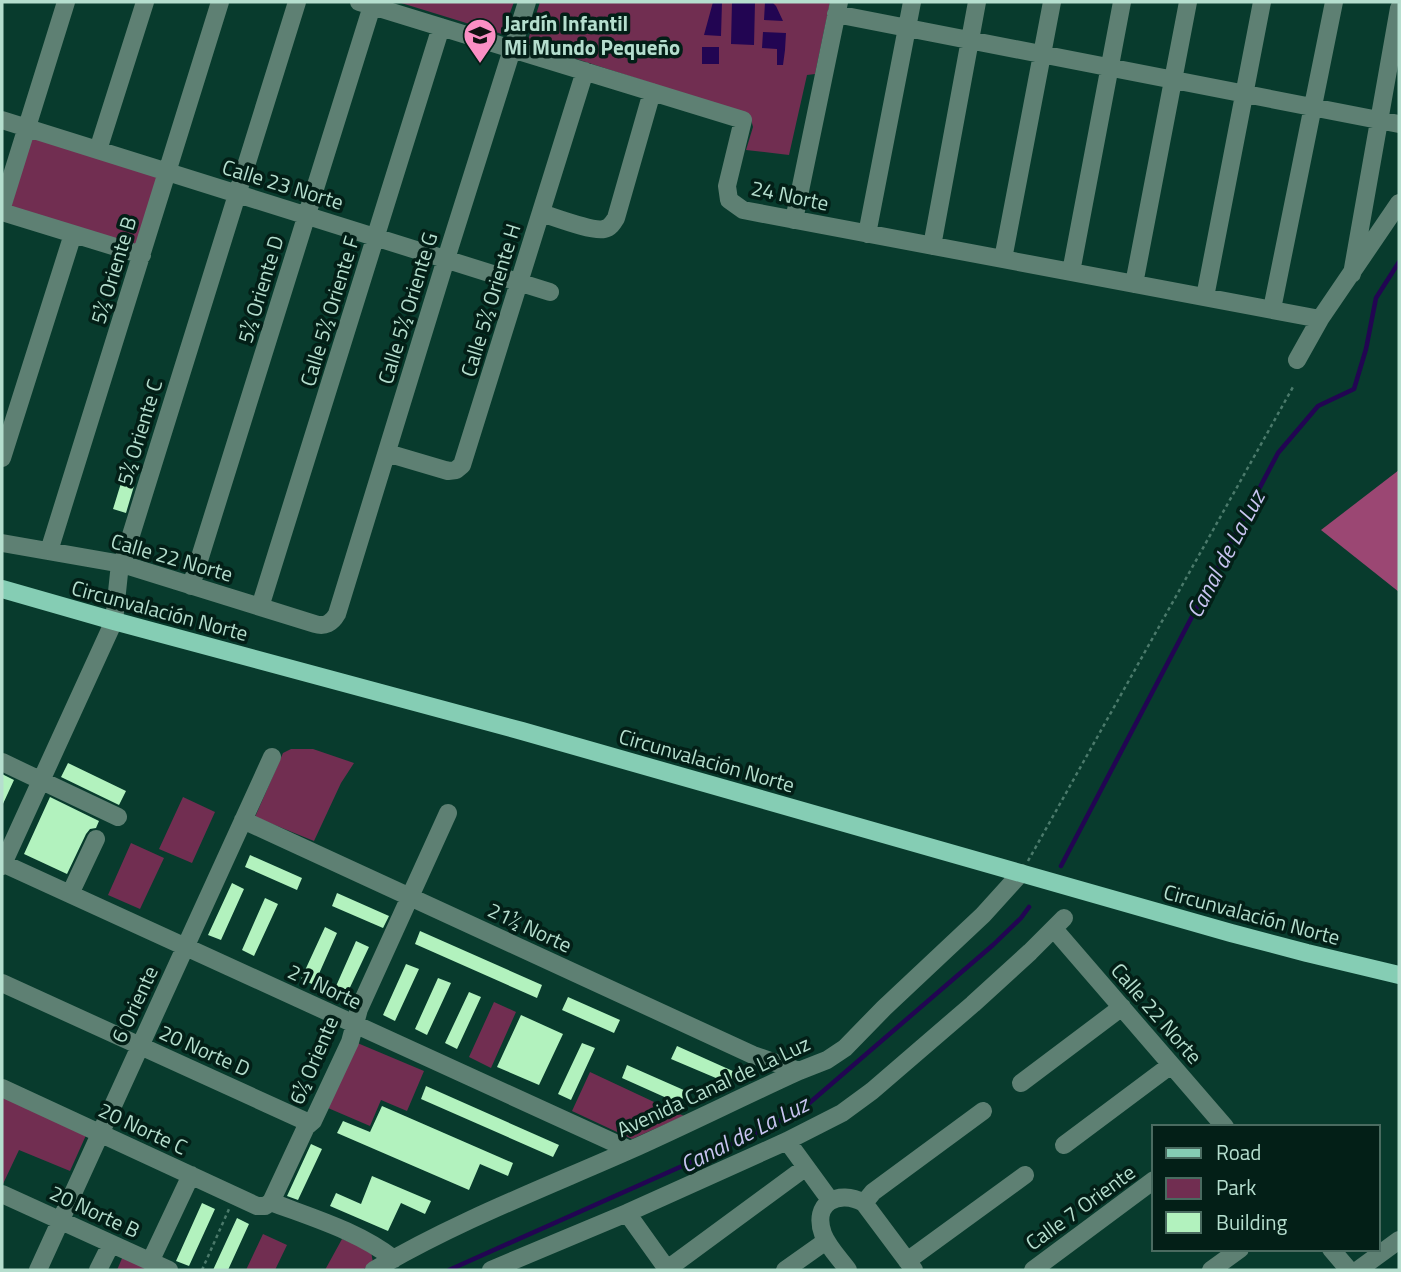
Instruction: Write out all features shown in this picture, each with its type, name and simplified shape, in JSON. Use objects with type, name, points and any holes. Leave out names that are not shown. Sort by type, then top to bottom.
[{"type":"main road","name":"Circunvalación Norte","points":[[2,589],[522,731],[1231,933],[1399,975]]},
{"type":"street","points":[[66,2],[2,209],[142,256]]},
{"type":"street","points":[[98,150],[145,2]]},
{"type":"street","name":"5½ Oriente B","points":[[50,551],[220,2]]},
{"type":"street","name":"5½ Oriente C","points":[[2,864],[114,621],[119,573],[297,2]]},
{"type":"street","name":"Calle 5½ Oriente G","points":[[327,624],[332,622],[337,614],[527,2]]},
{"type":"street","points":[[867,234],[912,2]]},
{"type":"street","points":[[932,246],[978,2]]},
{"type":"street","points":[[1003,259],[1052,2]]},
{"type":"street","points":[[1071,272],[1122,2]]},
{"type":"street","points":[[1135,284],[1188,2]]},
{"type":"street","points":[[1205,297],[1262,2]]},
{"type":"street","points":[[1272,310],[1334,2]]},
{"type":"street","name":"24 Norte","points":[[365,4],[743,120],[727,186],[729,200],[743,211],[1320,318]]},
{"type":"street","name":"5½ Oriente D","points":[[191,586],[307,216],[365,4]]},
{"type":"street","points":[[794,220],[838,8],[907,28],[1399,124]]},
{"type":"street","points":[[1352,274],[1399,8]]},
{"type":"street","name":"Calle 5½ Oriente F","points":[[260,607],[442,27]]},
{"type":"street","name":"Calle 5½ Oriente H","points":[[387,453],[448,471],[456,470],[462,464],[585,71]]},
{"type":"street","points":[[541,213],[598,230],[612,225],[652,92]]},
{"type":"street","name":"Calle 23 Norte","points":[[2,120],[550,292]]},
{"type":"street","points":[[1297,360],[1320,318],[1399,203]]},
{"type":"street","points":[[2,458],[73,234]]},
{"type":"street","name":"Calle 22 Norte","points":[[2,543],[122,564],[315,624],[327,624]]},
{"type":"street","name":"6 Oriente","points":[[38,1270],[272,757]]},
{"type":"street","points":[[2,762],[118,817]]},
{"type":"street","name":"6½ Oriente","points":[[268,1204],[306,1127],[313,1121],[350,1042],[359,1009],[448,813]]},
{"type":"street","name":"21½ Norte","points":[[243,820],[753,1055],[799,1071]]},
{"type":"street","points":[[70,894],[96,839]]},
{"type":"street","name":"21 Norte","points":[[2,864],[630,1150]]},
{"type":"street","name":"Avenida Canal de La Luz","points":[[374,1270],[507,1203],[827,1060],[845,1048],[983,915],[1021,873]]},
{"type":"street","name":"Calle 22 Norte","points":[[788,1141],[824,1124],[858,1103],[997,983],[1059,923],[1122,1007],[1223,1125]]},
{"type":"street","name":"20 Norte D","points":[[2,983],[305,1121],[313,1121]]},
{"type":"street","points":[[1021,1083],[1122,1007]]},
{"type":"street","points":[[1064,1146],[1171,1065]]},
{"type":"street","name":"20 Norte C","points":[[2,1088],[257,1206],[268,1204],[346,1231],[394,1259]]},
{"type":"street","points":[[864,1203],[873,1192],[983,1111]]},
{"type":"street","points":[[491,1270],[788,1141],[830,1199]]},
{"type":"street","points":[[627,1213],[667,1270],[806,1167]]},
{"type":"street","points":[[150,1262],[191,1175]]},
{"type":"street","points":[[848,1270],[826,1241],[821,1227],[825,1205],[830,1199],[847,1197],[864,1203],[911,1266],[1025,1175]]},
{"type":"street","name":"Calle 7 Oriente","points":[[1033,1270],[1152,1181]]},
{"type":"street","name":"20 Norte B","points":[[2,1194],[169,1270]]},
{"type":"street","points":[[1358,1270],[1399,1240]]},
{"type":"street","points":[[785,1270],[826,1241]]},
{"type":"street","points":[[98,1270],[111,1244]]},
{"type":"street","points":[[1211,1270],[1237,1251]]},
{"type":"street","points":[[1333,1251],[1349,1270]]},
{"type":"path","points":[[1021,873],[1293,387]]},
{"type":"path","points":[[202,1270],[235,1196]]},
{"type":"green space","points":[[398,2],[514,2],[502,34]]},
{"type":"green space","points":[[540,2],[830,2],[815,74],[807,75],[789,155],[746,150],[753,127],[750,115],[527,43]]},
{"type":"green space","points":[[32,136],[158,176],[136,246],[11,207]]},
{"type":"green space","points":[[291,749],[313,749],[354,763],[341,783],[314,841],[255,817],[283,753]]},
{"type":"green space","points":[[183,797],[215,812],[192,863],[159,849]]},
{"type":"green space","points":[[131,843],[164,858],[140,909],[108,895]]},
{"type":"green space","points":[[494,1002],[516,1012],[491,1068],[469,1057]]},
{"type":"green space","points":[[355,1042],[424,1071],[407,1111],[381,1100],[370,1126],[328,1108]]},
{"type":"green space","points":[[590,1072],[684,1116],[632,1139],[572,1111]]},
{"type":"green space","points":[[2,1094],[87,1133],[70,1171],[19,1150],[2,1186]]},
{"type":"green space","points":[[263,1234],[287,1245],[275,1270],[246,1270]]},
{"type":"green space","points":[[342,1239],[371,1251],[373,1263],[362,1270],[325,1270]]},
{"type":"green space","points":[[123,1256],[154,1270],[117,1270]]},
{"type":"shaded area","points":[[713,2],[722,2],[721,36],[704,35]]},
{"type":"shaded area","points":[[732,2],[755,2],[754,45],[731,44]]},
{"type":"shaded area","points":[[765,2],[772,2],[776,6],[783,21],[764,20]]},
{"type":"shaded area","points":[[763,32],[786,33],[783,65],[777,65],[777,49],[762,48]]},
{"type":"shaded area","points":[[702,47],[719,47],[719,64],[702,64]]},
{"type":"shaded area","points":[[1399,470],[1399,592],[1321,530]]},
{"type":"building","points":[[121,483],[134,486],[126,513],[113,509]]},
{"type":"building","points":[[68,763],[126,791],[119,805],[61,777]]},
{"type":"building","points":[[2,774],[14,780],[2,806]]},
{"type":"building","points":[[50,797],[99,821],[96,828],[90,829],[86,834],[67,874],[24,854]]},
{"type":"building","points":[[250,855],[302,878],[297,890],[245,867]]},
{"type":"building","points":[[232,883],[244,889],[221,940],[208,935]]},
{"type":"building","points":[[337,893],[389,916],[383,928],[332,906]]},
{"type":"building","points":[[265,898],[278,904],[254,956],[242,950]]},
{"type":"building","points":[[325,927],[337,933],[314,985],[301,979]]},
{"type":"building","points":[[420,931],[542,985],[537,998],[415,944]]},
{"type":"building","points":[[356,941],[369,947],[345,998],[333,993]]},
{"type":"building","points":[[406,964],[419,969],[395,1021],[383,1015]]},
{"type":"building","points":[[438,978],[451,983],[427,1035],[415,1029]]},
{"type":"building","points":[[469,992],[481,997],[457,1049],[445,1043]]},
{"type":"building","points":[[568,997],[620,1020],[614,1033],[562,1010]]},
{"type":"building","points":[[521,1015],[563,1034],[539,1085],[497,1067]]},
{"type":"building","points":[[582,1043],[595,1048],[571,1100],[558,1094]]},
{"type":"building","points":[[677,1046],[735,1072],[730,1084],[671,1059]]},
{"type":"building","points":[[627,1065],[686,1091],[680,1104],[622,1078]]},
{"type":"building","points":[[426,1086],[559,1145],[553,1157],[421,1099]]},
{"type":"building","points":[[382,1106],[513,1163],[508,1176],[480,1164],[469,1190],[337,1133],[343,1121],[370,1132]]},
{"type":"building","points":[[311,1144],[322,1149],[298,1200],[287,1196]]},
{"type":"building","points":[[372,1176],[431,1201],[425,1214],[401,1203],[388,1231],[330,1206],[336,1193],[361,1204]]},
{"type":"building","points":[[202,1203],[215,1209],[189,1266],[176,1261]]},
{"type":"building","points":[[237,1218],[249,1224],[228,1270],[213,1270]]},
{"type":"waterway","name":"Canal de La Luz","points":[[1061,866],[1278,453],[1318,406],[1354,389],[1366,349],[1376,298],[1399,262]]},
{"type":"waterway","name":"Canal de La Luz","points":[[449,1270],[763,1130],[807,1105],[993,945],[1029,907]]},
{"type":"place","name":"Jardín Infantil Mi Mundo Pequeño","points":[[480,65]]}]
